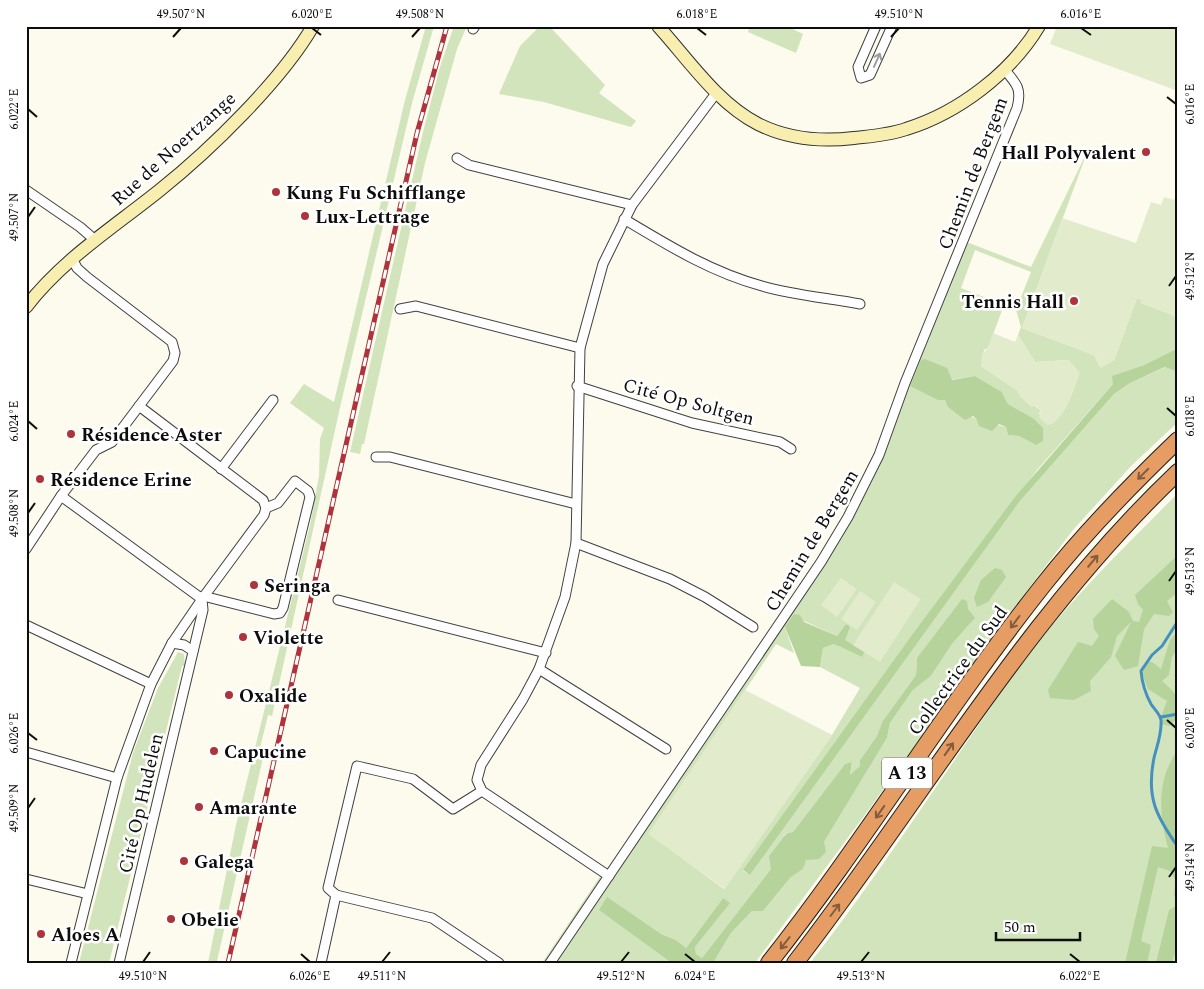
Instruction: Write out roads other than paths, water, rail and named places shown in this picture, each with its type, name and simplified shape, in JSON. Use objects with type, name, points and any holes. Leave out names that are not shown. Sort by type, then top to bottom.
[{"type":"highway","name":"Collectrice du Sud","points":[[769,963],[840,870],[978,672],[1044,583],[1139,477],[1178,440]]},
{"type":"highway","name":"Collectrice du Sud","points":[[795,963],[1015,658],[1104,548],[1178,472]]},
{"type":"main road","name":"Rue de Noertzange","points":[[26,307],[50,277],[162,189],[234,122],[286,64],[313,26]]},
{"type":"main road","points":[[658,26],[717,92],[743,115],[775,131],[804,139],[835,140],[882,135],[922,124],[971,96],[1004,69],[1039,26]]},
{"type":"street","points":[[876,26],[858,67],[861,78],[870,75],[892,26]]},
{"type":"street","name":"Chemin de Bergem","points":[[550,963],[821,562],[867,481],[1017,108],[1021,95],[1016,83],[1004,69]]},
{"type":"street","points":[[609,876],[482,791],[476,780],[481,765],[523,699],[539,669],[565,597],[576,543],[577,386],[580,348],[603,264],[632,205],[717,92]]},
{"type":"street","points":[[457,158],[468,165],[632,205]]},
{"type":"street","points":[[26,190],[80,227],[95,240]]},
{"type":"street","points":[[624,219],[681,254],[723,273],[763,286],[860,304]]},
{"type":"street","points":[[26,548],[61,496],[96,450],[112,442],[173,361],[175,353],[172,342],[87,277],[77,268],[72,258]]},
{"type":"street","points":[[400,309],[416,306],[580,348]]},
{"type":"street","name":"Cité Op Soltgen","points":[[577,386],[692,423],[780,442],[791,449]]},
{"type":"street","points":[[221,468],[273,400]]},
{"type":"street","points":[[61,496],[202,597],[274,614],[280,613],[283,608],[310,497],[308,491],[295,481],[278,503],[266,508],[263,500],[139,406]]},
{"type":"street","points":[[376,457],[390,457],[576,504]]},
{"type":"street","name":"Cité Op Hudelen","points":[[71,963],[117,778],[151,684],[172,644],[202,597],[264,515],[266,508]]},
{"type":"street","points":[[576,543],[670,579],[705,597],[753,627]]},
{"type":"street","name":"Cité Op Hudelen","points":[[119,963],[203,610],[202,597]]},
{"type":"street","points":[[338,600],[546,653]]},
{"type":"street","points":[[26,625],[151,684]]},
{"type":"street","points":[[172,644],[184,645],[193,651]]},
{"type":"street","points":[[539,669],[666,749]]},
{"type":"street","name":"Cité Op Hudelen","points":[[26,752],[117,778]]},
{"type":"street","points":[[482,791],[453,809],[413,779],[357,766],[328,888],[336,895],[432,918],[499,963]]},
{"type":"street","points":[[26,879],[88,894]]},
{"type":"street","points":[[321,963],[336,895]]},
{"type":"waterway","points":[[1178,621],[1162,646],[1152,655],[1141,671],[1147,696],[1161,720],[1160,735],[1152,772],[1152,795],[1159,816],[1178,847]]},
{"type":"waterway","points":[[1161,717],[1178,714]]},
{"type":"railway","points":[[228,963],[417,133],[447,26]]},
{"type":"place","name":"Hall Polyvalent","points":[[1146,152]]},
{"type":"place","name":"Kung Fu Schifflange","points":[[276,192]]},
{"type":"place","name":"Lux-Lettrage","points":[[305,216]]},
{"type":"place","name":"Tennis Hall","points":[[1074,301]]},
{"type":"place","name":"Résidence Aster","points":[[71,434]]},
{"type":"place","name":"Résidence Erine","points":[[40,479]]},
{"type":"place","name":"Seringa","points":[[254,585]]},
{"type":"place","name":"Violette","points":[[243,637]]},
{"type":"place","name":"Oxalide","points":[[229,695]]},
{"type":"place","name":"Capucine","points":[[214,751]]},
{"type":"place","name":"Amarante","points":[[199,807]]},
{"type":"place","name":"Galega","points":[[184,861]]},
{"type":"place","name":"Obelie","points":[[171,919]]},
{"type":"place","name":"Aloes A","points":[[41,934]]}]
